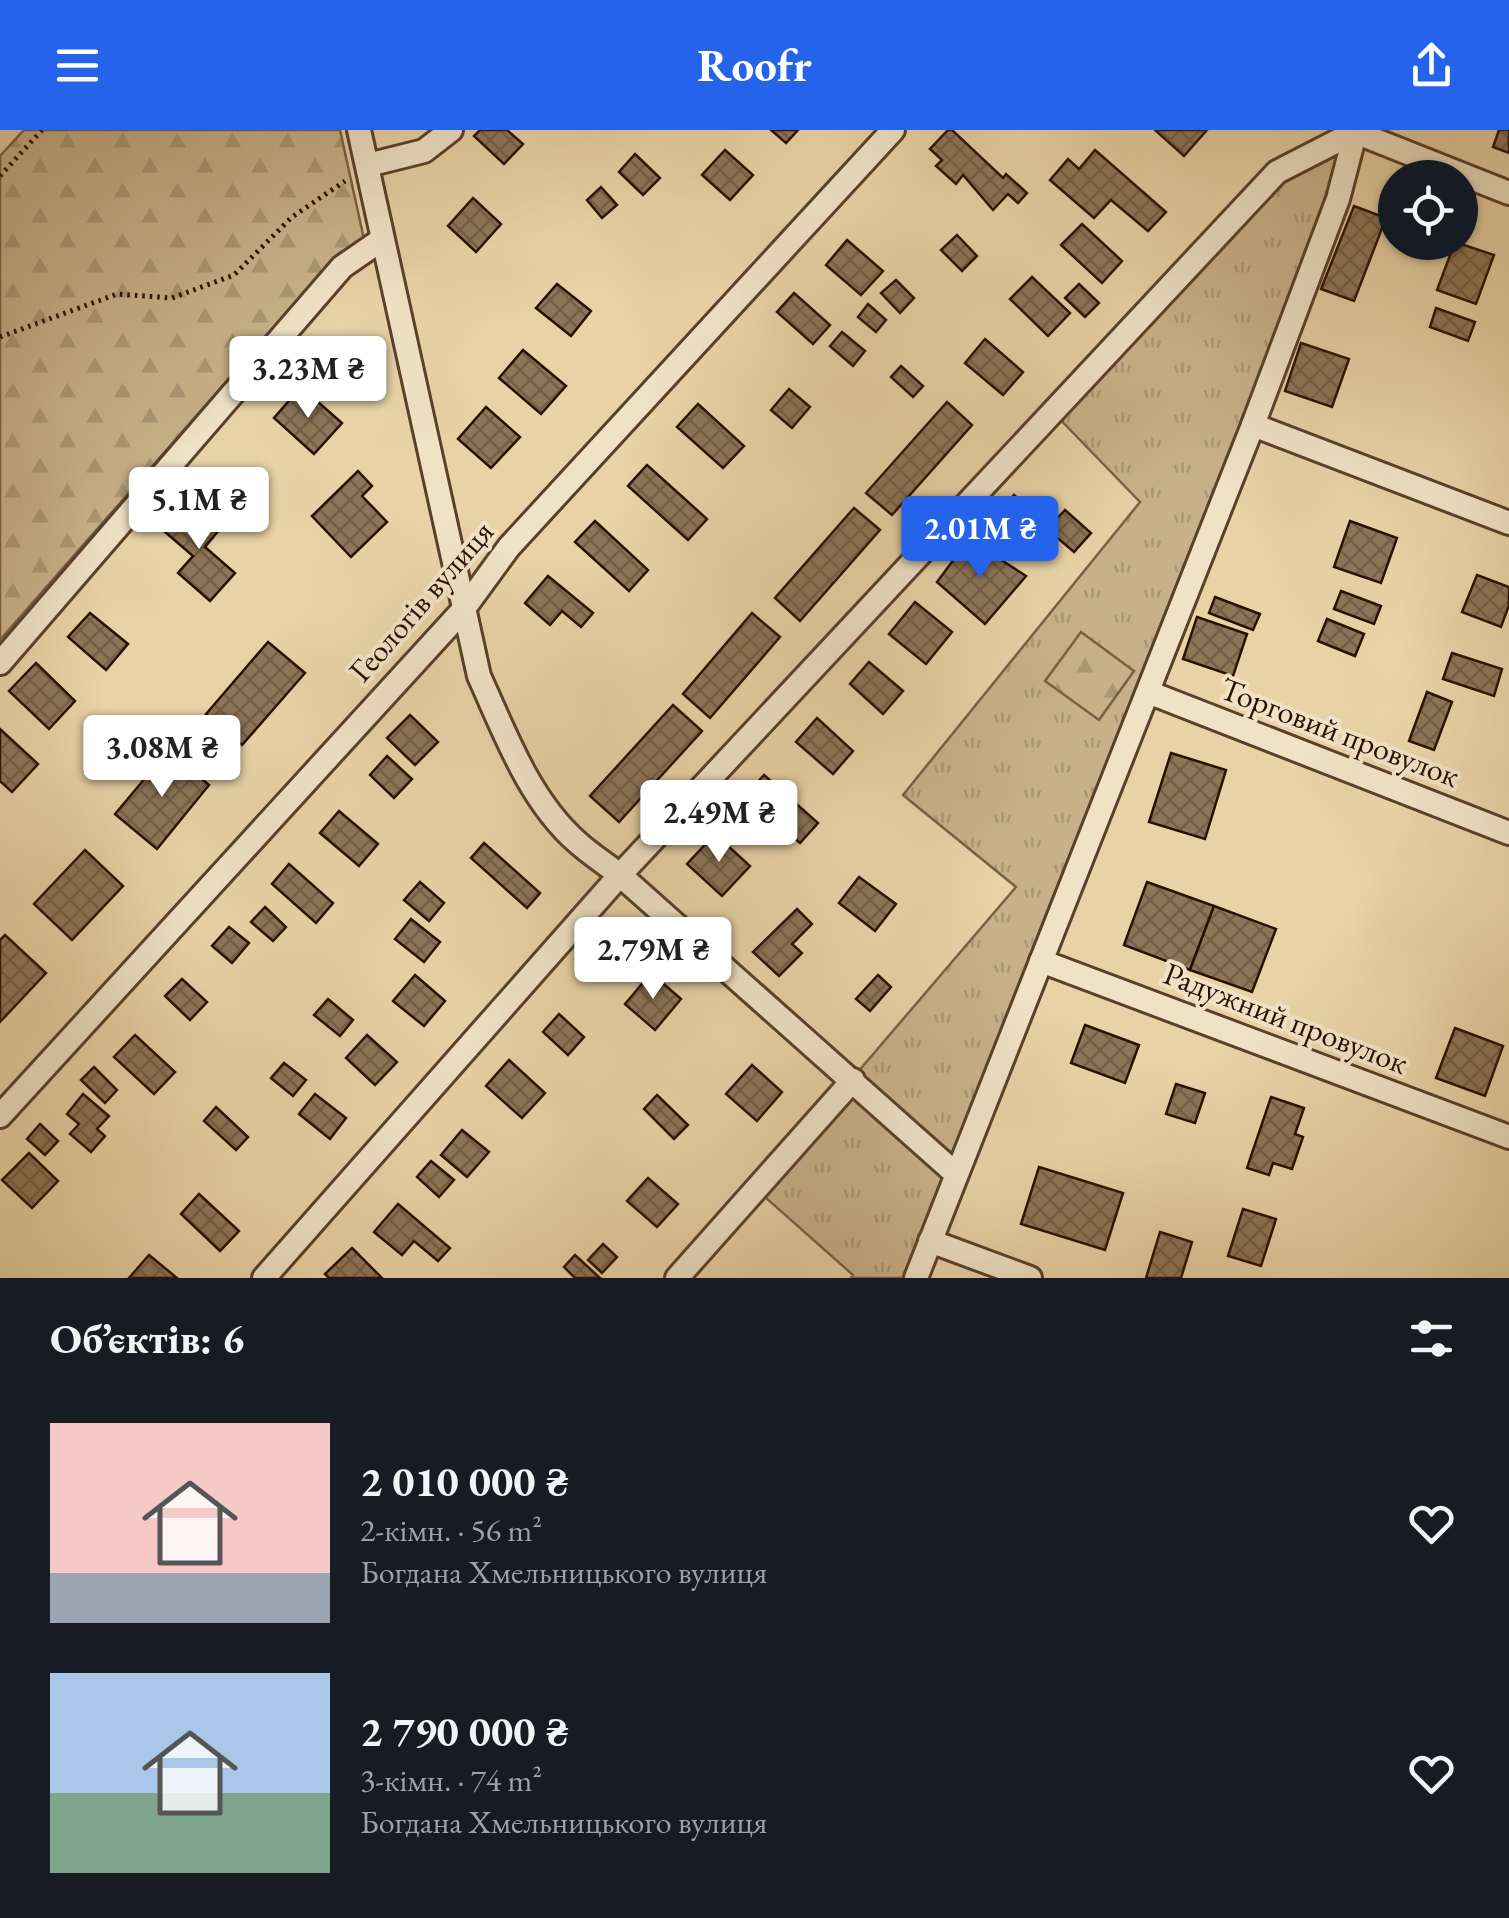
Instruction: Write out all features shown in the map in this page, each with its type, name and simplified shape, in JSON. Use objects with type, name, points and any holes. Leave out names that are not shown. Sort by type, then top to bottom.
[{"type":"street","points":[[359,130],[462,610],[479,676],[516,757],[542,800],[574,840],[620,874],[956,1174]]},
{"type":"street","points":[[368,165],[424,151],[451,130]]},
{"type":"street","name":"Геологів вулиця","points":[[0,1116],[462,610],[510,547],[893,130]]},
{"type":"street","points":[[916,1278],[1253,424],[1338,199],[1356,131]]},
{"type":"street","points":[[264,1278],[620,874],[1277,172],[1356,131],[1509,193]]},
{"type":"street","points":[[0,663],[342,268],[381,240]]},
{"type":"street","points":[[1253,424],[1509,522]]},
{"type":"street","name":"Торговий провулок","points":[[1148,692],[1509,833]]},
{"type":"street","name":"Радужний провулок","points":[[1041,960],[1509,1136]]},
{"type":"street","points":[[676,1278],[852,1080]]},
{"type":"street","points":[[930,1241],[1030,1278]]},
{"type":"path","points":[[0,176],[42,130]]},
{"type":"path","points":[[0,337],[118,294],[172,298],[234,275],[292,217],[368,165]]},
{"type":"green space","points":[[24,130],[340,130],[364,239],[338,254],[0,640],[0,156]]},
{"type":"green space","points":[[1355,132],[916,1278],[851,1278],[853,1275],[757,1190],[1016,887],[903,795],[1140,502],[1053,412],[1277,172]]},
{"type":"green space","points":[[1081,632],[1134,671],[1099,720],[1045,681]]},
{"type":"building","points":[[480,130],[507,130],[523,144],[504,164],[474,136]]},
{"type":"building","points":[[771,130],[798,130],[786,143]]},
{"type":"building","points":[[948,130],[1003,178],[1006,174],[1027,193],[1018,203],[1008,194],[993,210],[963,175],[956,184],[936,166],[942,160],[930,149]]},
{"type":"building","points":[[1155,130],[1207,130],[1184,156]]},
{"type":"building","points":[[1499,130],[1509,130],[1509,153],[1493,147]]},
{"type":"building","points":[[725,150],[753,175],[730,200],[702,175]]},
{"type":"building","points":[[1095,150],[1166,212],[1148,231],[1111,200],[1094,218],[1050,180],[1068,159],[1079,169]]},
{"type":"building","points":[[635,154],[660,178],[643,195],[619,172]]},
{"type":"building","points":[[601,187],[617,205],[602,218],[587,200]]},
{"type":"building","points":[[473,198],[501,224],[476,252],[448,226]]},
{"type":"building","points":[[1354,206],[1378,215],[1378,239],[1354,301],[1321,289]]},
{"type":"building","points":[[1082,224],[1122,261],[1102,283],[1061,245]]},
{"type":"building","points":[[957,235],[977,256],[962,271],[941,250]]},
{"type":"building","points":[[847,240],[883,271],[861,295],[826,265]]},
{"type":"building","points":[[1478,250],[1494,255],[1476,304],[1437,290],[1448,260],[1478,260]]},
{"type":"building","points":[[1032,277],[1070,313],[1048,336],[1010,299]]},
{"type":"building","points":[[896,280],[914,298],[900,313],[881,293]]},
{"type":"building","points":[[557,284],[591,311],[571,336],[536,308]]},
{"type":"building","points":[[1079,284],[1099,303],[1085,317],[1065,298]]},
{"type":"building","points":[[794,293],[830,325],[813,344],[777,312]]},
{"type":"building","points":[[868,304],[886,320],[876,332],[858,317]]},
{"type":"building","points":[[1436,308],[1475,322],[1468,341],[1430,327]]},
{"type":"building","points":[[842,332],[865,351],[853,366],[830,346]]},
{"type":"building","points":[[985,339],[1023,372],[1003,395],[965,363]]},
{"type":"building","points":[[1301,343],[1349,359],[1332,407],[1285,391]]},
{"type":"building","points":[[523,350],[566,386],[541,414],[499,378]]},
{"type":"building","points":[[901,366],[923,386],[913,397],[891,377]]},
{"type":"building","points":[[301,387],[342,423],[314,454],[274,418]]},
{"type":"building","points":[[789,389],[810,407],[792,428],[771,410]]},
{"type":"building","points":[[947,402],[972,425],[892,515],[866,493]]},
{"type":"building","points":[[698,404],[744,446],[723,468],[677,427]]},
{"type":"building","points":[[486,407],[520,437],[491,468],[458,439]]},
{"type":"building","points":[[647,465],[707,519],[688,540],[628,486]]},
{"type":"building","points":[[358,471],[372,486],[362,496],[387,522],[351,557],[312,516]]},
{"type":"building","points":[[1014,495],[1045,523],[1022,548],[992,520]]},
{"type":"building","points":[[189,502],[220,529],[205,547],[235,573],[210,601],[178,573],[193,556],[164,531]]},
{"type":"building","points":[[854,508],[880,530],[800,621],[775,598]]},
{"type":"building","points":[[1065,510],[1091,533],[1074,552],[1047,529]]},
{"type":"building","points":[[595,521],[648,570],[629,591],[575,542]]},
{"type":"building","points":[[1350,521],[1397,538],[1381,583],[1334,567]]},
{"type":"building","points":[[969,539],[1026,576],[985,624],[937,582]]},
{"type":"building","points":[[1477,575],[1509,587],[1509,605],[1501,627],[1462,612]]},
{"type":"building","points":[[548,576],[593,613],[581,627],[562,611],[550,625],[525,603]]},
{"type":"building","points":[[1341,591],[1381,606],[1374,624],[1334,609]]},
{"type":"building","points":[[1215,597],[1260,614],[1253,630],[1209,613]]},
{"type":"building","points":[[915,602],[952,632],[926,664],[889,634]]},
{"type":"building","points":[[90,613],[128,644],[106,670],[68,637]]},
{"type":"building","points":[[752,613],[780,637],[710,718],[683,694]]},
{"type":"building","points":[[1197,617],[1247,634],[1233,676],[1183,659]]},
{"type":"building","points":[[1327,619],[1364,634],[1355,656],[1318,641]]},
{"type":"building","points":[[268,642],[305,673],[242,745],[206,714]]},
{"type":"building","points":[[1452,653],[1502,669],[1494,696],[1443,679]]},
{"type":"building","points":[[869,662],[903,691],[883,714],[850,684]]},
{"type":"building","points":[[36,663],[75,701],[49,729],[9,691]]},
{"type":"building","points":[[1427,692],[1452,702],[1434,750],[1409,741]]},
{"type":"building","points":[[673,705],[702,731],[619,822],[590,796]]},
{"type":"building","points":[[410,715],[438,742],[415,765],[387,738]]},
{"type":"building","points":[[817,718],[853,751],[833,774],[796,742]]},
{"type":"building","points":[[0,729],[38,764],[12,792],[0,781]]},
{"type":"building","points":[[168,751],[209,785],[157,849],[115,814]]},
{"type":"building","points":[[1171,753],[1226,770],[1205,839],[1149,822]]},
{"type":"building","points":[[387,756],[412,779],[394,798],[370,775]]},
{"type":"building","points":[[764,775],[818,823],[800,843],[746,795]]},
{"type":"building","points":[[339,811],[378,844],[359,866],[320,833]]},
{"type":"building","points":[[715,834],[750,866],[722,896],[687,864]]},
{"type":"building","points":[[484,843],[540,893],[527,908],[471,858]]},
{"type":"building","points":[[85,850],[123,886],[72,940],[34,904]]},
{"type":"building","points":[[289,864],[333,903],[316,923],[272,884]]},
{"type":"building","points":[[859,877],[896,904],[875,931],[839,903]]},
{"type":"building","points":[[420,882],[444,903],[429,921],[404,900]]},
{"type":"building","points":[[1147,882],[1214,906],[1190,970],[1124,945]]},
{"type":"building","points":[[1214,906],[1276,929],[1252,992],[1190,970]]},
{"type":"building","points":[[265,907],[286,927],[273,941],[251,922]]},
{"type":"building","points":[[797,909],[812,924],[792,944],[802,953],[779,976],[753,952]]},
{"type":"building","points":[[411,919],[440,942],[424,962],[395,939]]},
{"type":"building","points":[[229,927],[249,943],[232,963],[212,946]]},
{"type":"building","points":[[5,935],[46,973],[0,1022],[0,940]]},
{"type":"building","points":[[651,973],[681,999],[655,1030],[625,1004]]},
{"type":"building","points":[[415,975],[445,1001],[424,1026],[393,1001]]},
{"type":"building","points":[[878,975],[891,987],[870,1011],[856,999]]},
{"type":"building","points":[[182,979],[207,1002],[190,1020],[165,996]]},
{"type":"building","points":[[328,999],[353,1020],[340,1036],[314,1015]]},
{"type":"building","points":[[559,1014],[584,1037],[568,1055],[543,1032]]},
{"type":"building","points":[[1085,1025],[1139,1045],[1125,1083],[1071,1063]]},
{"type":"building","points":[[1455,1028],[1503,1046],[1485,1096],[1436,1078]]},
{"type":"building","points":[[135,1035],[175,1072],[154,1094],[114,1057]]},
{"type":"building","points":[[367,1035],[397,1062],[375,1085],[346,1058]]},
{"type":"building","points":[[509,1060],[545,1093],[522,1118],[486,1086]]},
{"type":"building","points":[[284,1063],[306,1080],[293,1096],[271,1078]]},
{"type":"building","points":[[752,1065],[782,1092],[757,1121],[726,1094]]},
{"type":"building","points":[[94,1067],[117,1090],[105,1103],[81,1080]]},
{"type":"building","points":[[1176,1084],[1205,1093],[1195,1123],[1166,1114]]},
{"type":"building","points":[[83,1094],[109,1116],[97,1129],[105,1136],[91,1152],[70,1134],[79,1124],[67,1114]]},
{"type":"building","points":[[315,1094],[346,1118],[330,1139],[299,1114]]},
{"type":"building","points":[[657,1095],[688,1125],[674,1139],[644,1109]]},
{"type":"building","points":[[1271,1097],[1304,1108],[1295,1134],[1303,1137],[1292,1169],[1273,1163],[1269,1175],[1247,1168]]},
{"type":"building","points":[[216,1107],[248,1137],[236,1150],[204,1121]]},
{"type":"building","points":[[40,1124],[58,1141],[45,1155],[27,1139]]},
{"type":"building","points":[[462,1130],[489,1152],[467,1177],[441,1155]]},
{"type":"building","points":[[29,1153],[58,1181],[32,1208],[2,1180]]},
{"type":"building","points":[[431,1161],[454,1180],[439,1197],[417,1177]]},
{"type":"building","points":[[1039,1167],[1123,1193],[1105,1250],[1021,1224]]},
{"type":"building","points":[[648,1178],[678,1204],[657,1227],[627,1201]]},
{"type":"building","points":[[199,1194],[239,1231],[220,1251],[181,1214]]},
{"type":"building","points":[[398,1204],[450,1248],[438,1261],[414,1241],[402,1255],[374,1232]]},
{"type":"building","points":[[1243,1209],[1276,1219],[1261,1266],[1228,1256]]},
{"type":"building","points":[[1160,1232],[1192,1242],[1181,1278],[1146,1278]]},
{"type":"building","points":[[603,1244],[617,1257],[602,1273],[588,1260]]},
{"type":"building","points":[[352,1248],[382,1278],[329,1278],[325,1274]]},
{"type":"building","points":[[149,1255],[177,1278],[129,1278]]},
{"type":"building","points":[[575,1255],[600,1278],[575,1278],[564,1267]]}]
